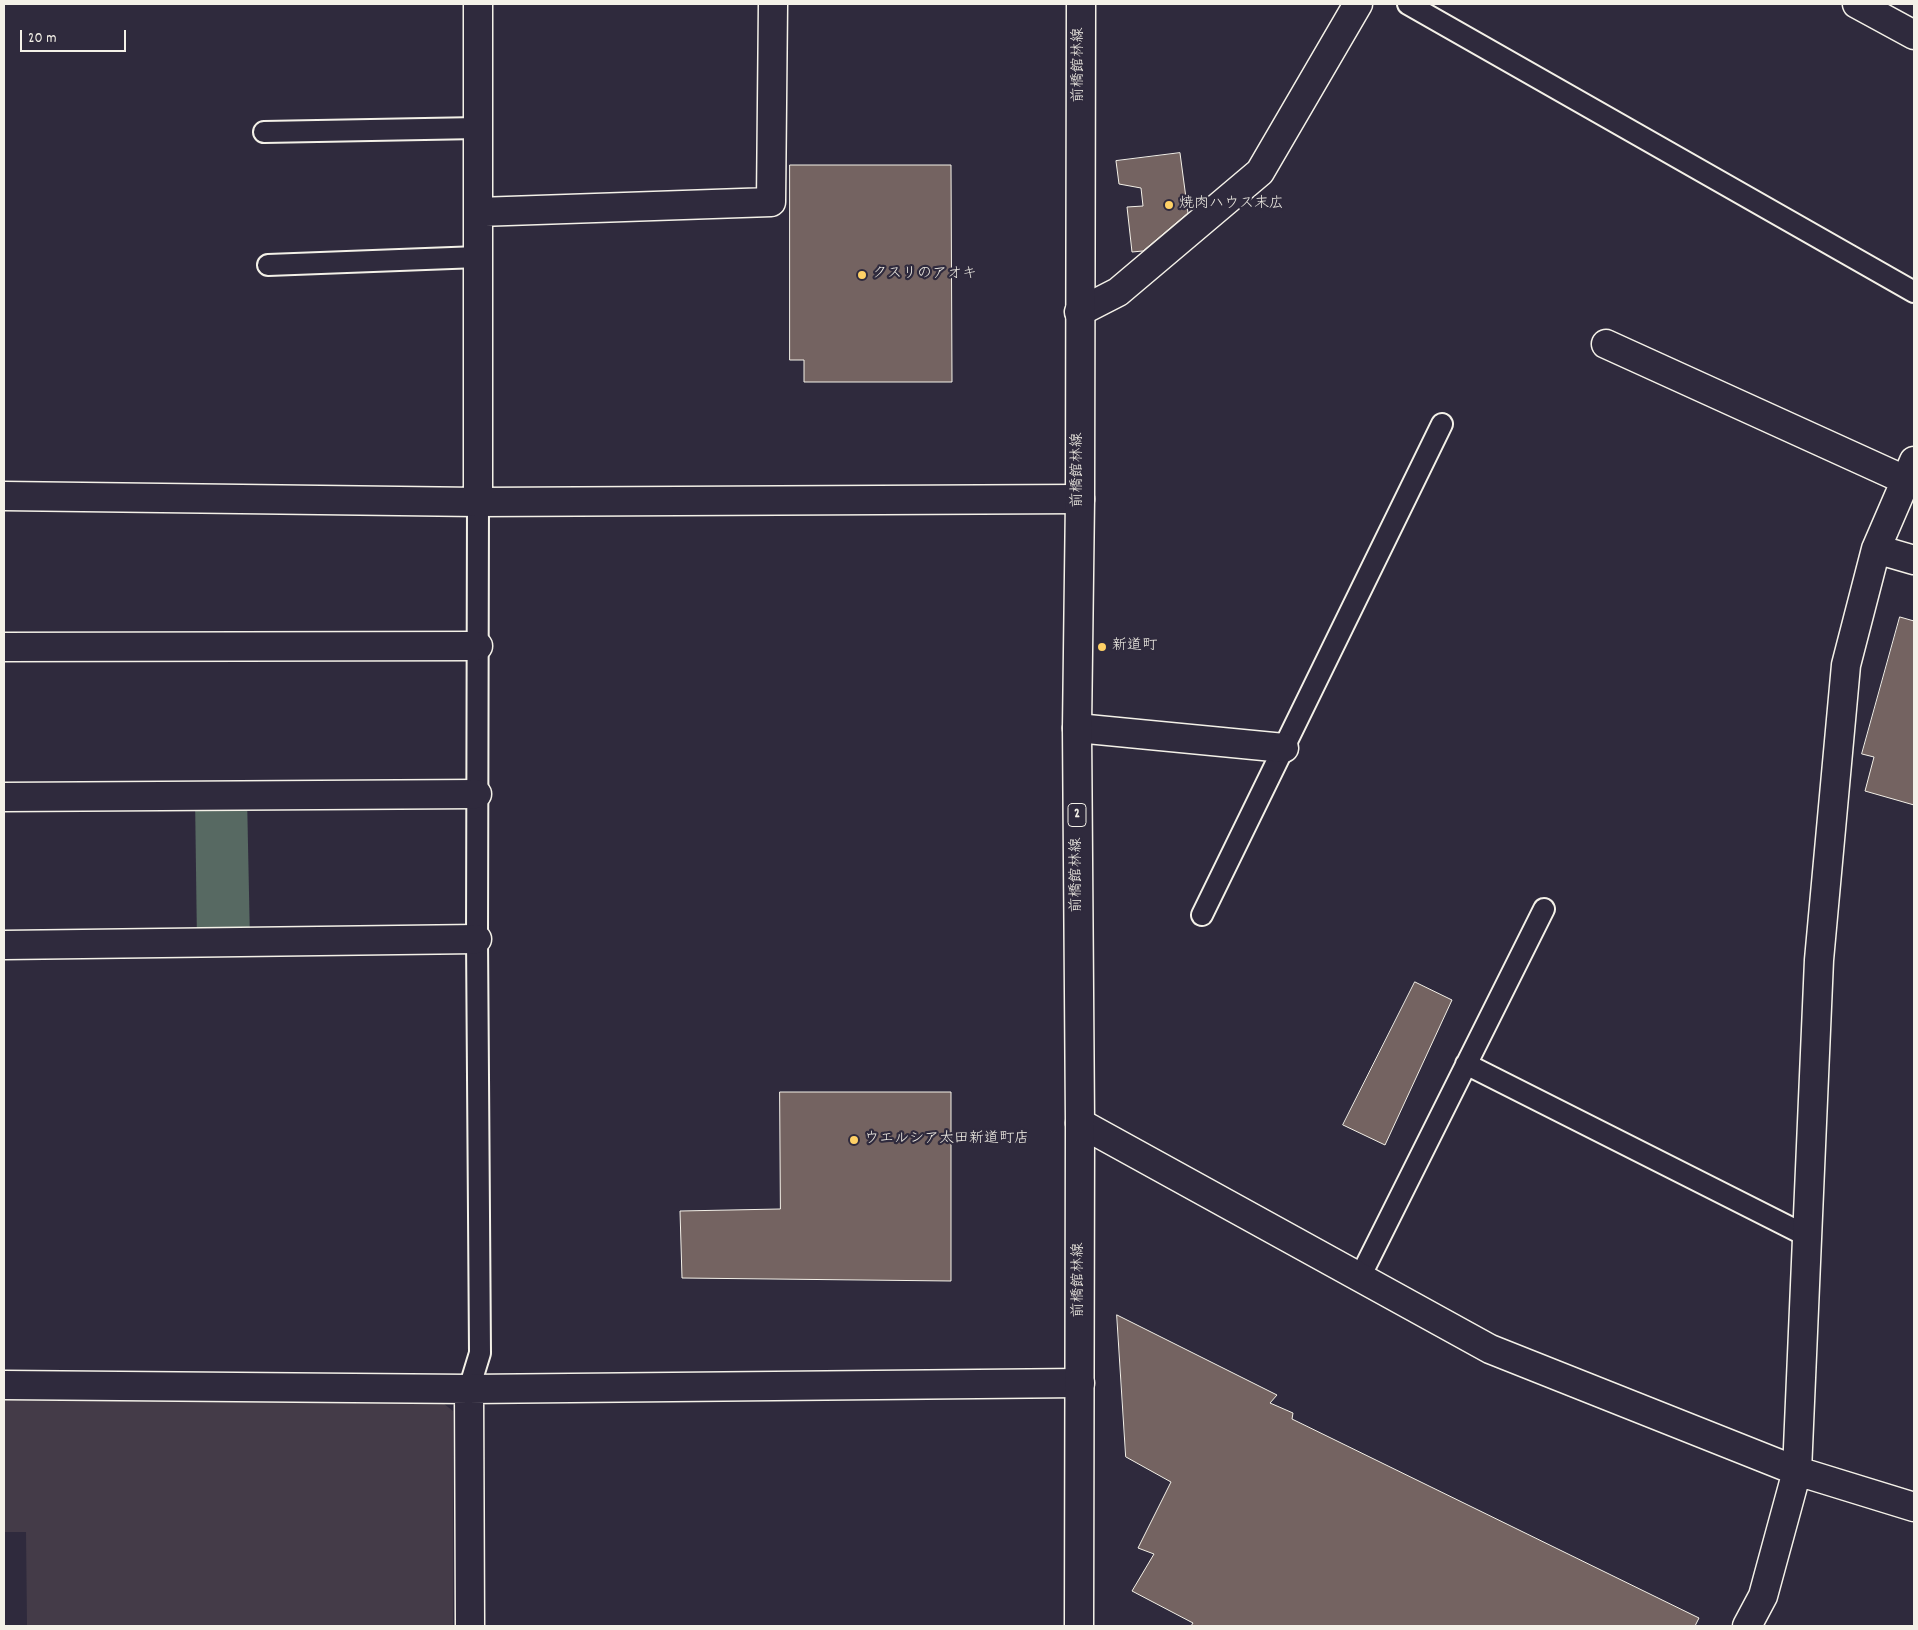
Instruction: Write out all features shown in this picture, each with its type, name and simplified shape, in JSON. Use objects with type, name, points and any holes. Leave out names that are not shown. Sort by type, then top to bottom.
[{"type":"street","points":[[478,4],[478,502]]},
{"type":"street","points":[[478,212],[770,202],[773,4]]},
{"type":"street","name":"前橋館林線","points":[[1079,1626],[1080,1123],[1077,728],[1080,499],[1081,4]]},
{"type":"street","points":[[1079,312],[1118,292],[1260,172],[1358,4]]},
{"type":"street","points":[[1856,4],[1914,35]]},
{"type":"street","points":[[1606,344],[1910,470],[1876,549],[1846,665],[1819,960],[1797,1471],[1763,1596],[1747,1626]]},
{"type":"street","points":[[4,496],[478,502],[1080,499]]},
{"type":"street","points":[[1876,549],[1914,560]]},
{"type":"street","points":[[4,647],[478,646]]},
{"type":"street","points":[[1077,728],[1284,748]]},
{"type":"street","points":[[4,797],[477,794]]},
{"type":"street","points":[[4,945],[477,939]]},
{"type":"street","points":[[1080,1123],[1490,1349],[1797,1471],[1914,1507]]},
{"type":"street","points":[[4,1385],[470,1389],[1080,1383]]},
{"type":"street","points":[[470,1389],[470,1626]]},
{"type":"lane","points":[[1408,4],[1914,292]]},
{"type":"lane","points":[[264,132],[478,128]]},
{"type":"lane","points":[[268,265],[478,257]]},
{"type":"lane","points":[[1202,915],[1442,424]]},
{"type":"lane","points":[[470,1389],[480,1353],[477,939],[478,502]]},
{"type":"lane","points":[[1360,1277],[1544,909]]},
{"type":"lane","points":[[1466,1064],[1808,1236]]},
{"type":"shaded area","points":[[4,1399],[443,1403],[453,1411],[453,1626],[27,1626],[26,1532],[4,1532]]},
{"type":"green space","points":[[195,796],[247,796],[250,942],[197,943]]},
{"type":"building","points":[[1180,153],[1188,213],[1143,251],[1132,252],[1127,207],[1143,206],[1141,188],[1119,184],[1116,161]]},
{"type":"building","points":[[790,165],[951,165],[952,382],[804,382],[804,360],[790,360]]},
{"type":"building","points":[[1900,617],[1914,621],[1914,805],[1865,791],[1874,757],[1862,754]]},
{"type":"building","points":[[1415,982],[1452,1000],[1385,1145],[1343,1125]]},
{"type":"building","points":[[780,1092],[951,1092],[951,1281],[682,1278],[680,1211],[780,1209]]},
{"type":"building","points":[[1117,1315],[1277,1395],[1270,1403],[1293,1413],[1292,1419],[1699,1618],[1695,1626],[1191,1626],[1193,1623],[1132,1591],[1154,1554],[1138,1548],[1171,1482],[1126,1457]]},
{"type":"place","name":"焼肉ハウス末広","points":[[1169,205]]},
{"type":"place","name":"クスリのアオキ","points":[[862,275]]},
{"type":"place","name":"新道町","points":[[1102,647]]},
{"type":"place","name":"ウエルシア太田新道町店","points":[[854,1140]]}]
